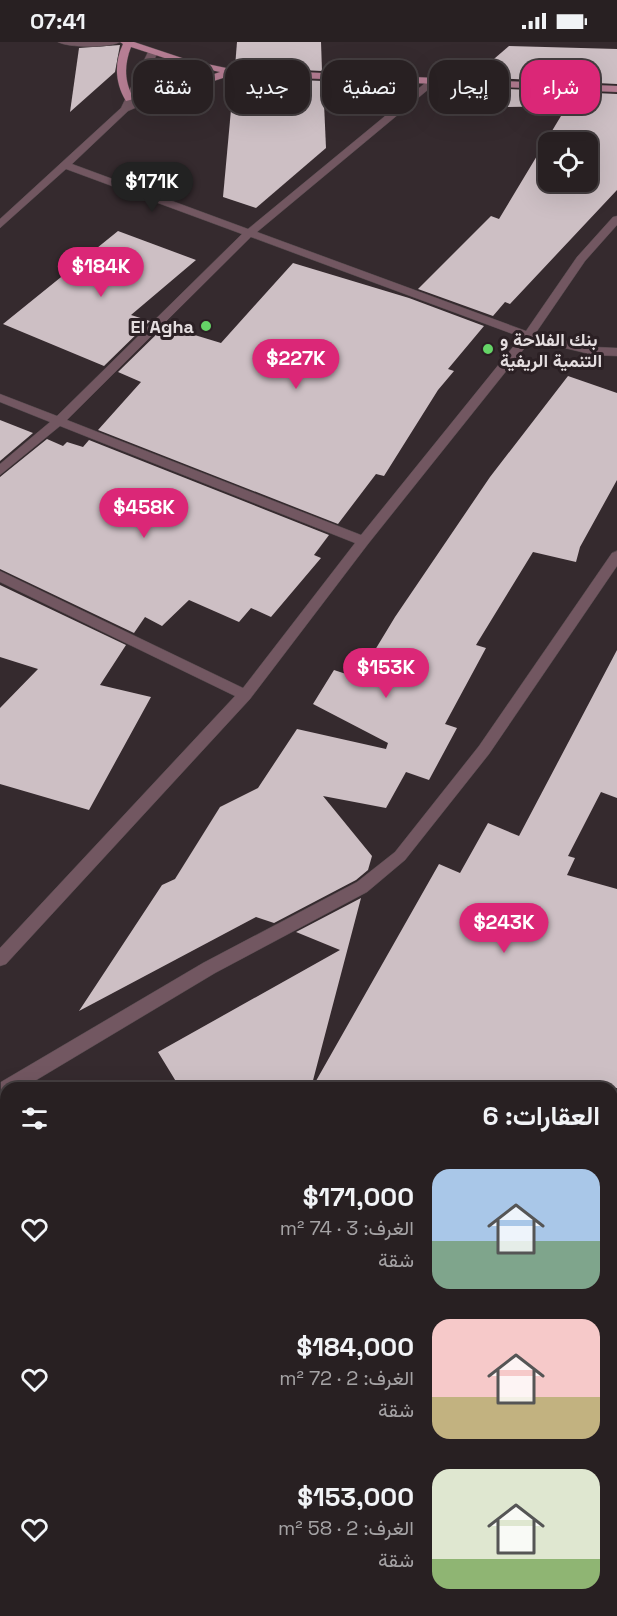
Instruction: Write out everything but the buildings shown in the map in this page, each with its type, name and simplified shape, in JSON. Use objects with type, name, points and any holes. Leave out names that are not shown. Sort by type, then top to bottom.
[{"type":"main road","points":[[127,104],[121,68],[126,42],[179,60]]},
{"type":"main road","points":[[310,76],[429,81]]},
{"type":"main road","points":[[509,84],[617,88]]},
{"type":"street","points":[[63,42],[88,44],[115,42]]},
{"type":"street","points":[[0,225],[127,104],[153,52]]},
{"type":"street","points":[[0,471],[59,421],[248,234],[429,84]]},
{"type":"street","points":[[127,104],[133,103]]},
{"type":"street","points":[[65,165],[528,336],[594,351],[617,352]]},
{"type":"street","points":[[0,959],[245,695],[363,541],[528,336],[581,259],[617,219]]},
{"type":"street","points":[[0,398],[363,541]]},
{"type":"street","points":[[17,1082],[209,968],[362,887],[400,856],[484,750],[617,556]]},
{"type":"street","points":[[0,576],[245,695]]},
{"type":"place","name":"El Agha","points":[[206,326]]},
{"type":"place","name":"بنك الفلاحة و التنمية الريفية","points":[[488,349]]}]
